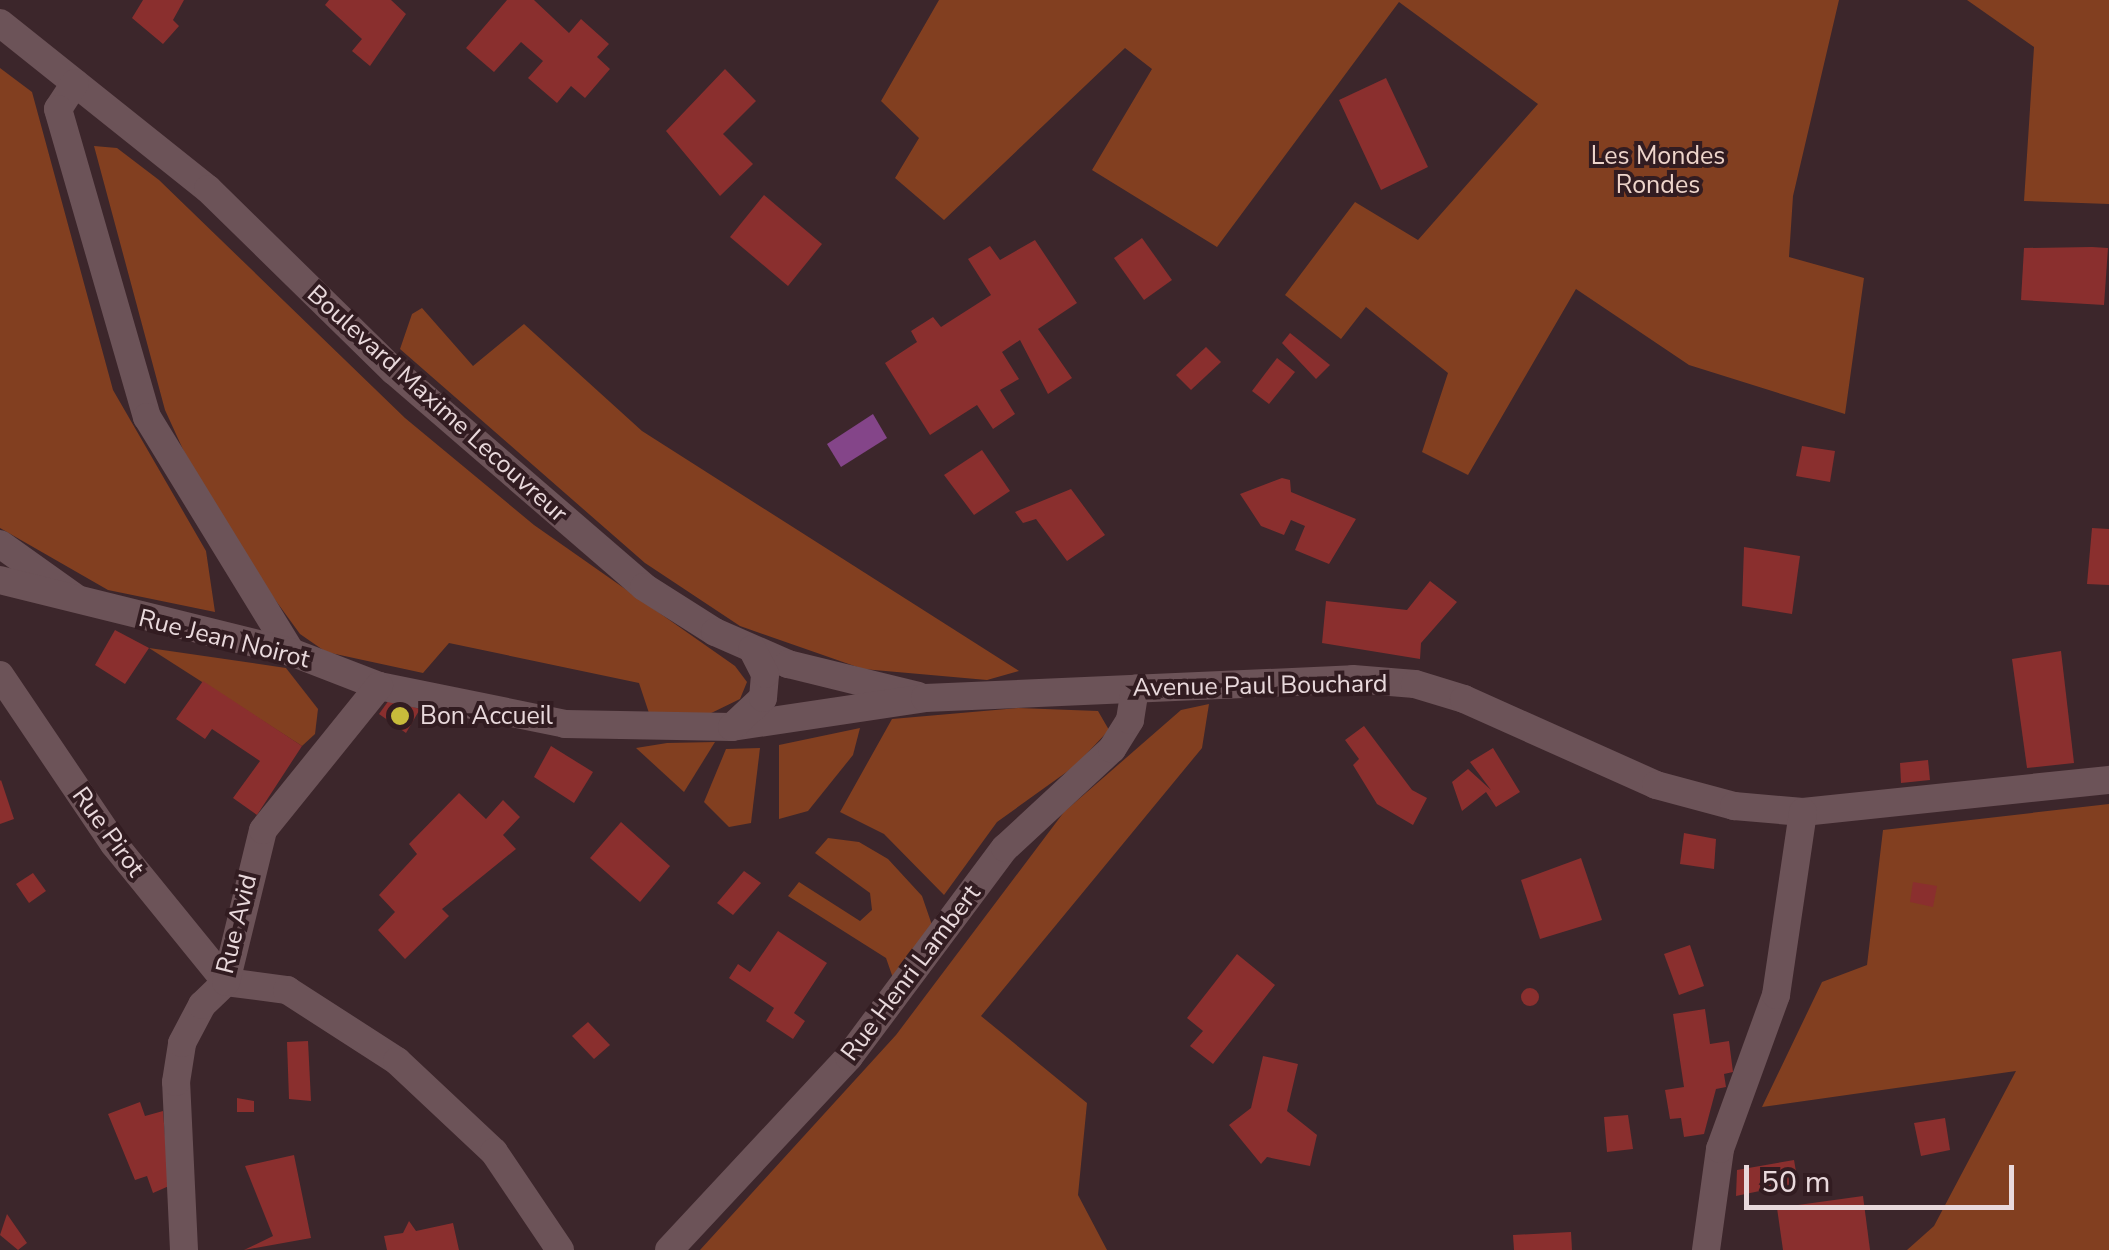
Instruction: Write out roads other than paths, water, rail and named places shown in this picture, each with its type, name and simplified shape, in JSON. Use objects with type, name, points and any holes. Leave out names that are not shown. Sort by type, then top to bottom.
[{"type":"street","name":"Boulevard Maxime Lecouvreur","points":[[0,23],[208,189],[394,372],[644,587],[752,649],[925,698]]},
{"type":"street","points":[[75,83],[58,108],[147,416],[291,652]]},
{"type":"street","points":[[0,544],[77,599]]},
{"type":"street","name":"Rue Jean Noirot","points":[[0,580],[291,652],[378,686],[565,724],[732,726],[925,698]]},
{"type":"street","points":[[732,726],[764,698],[766,674],[752,649]]},
{"type":"street","name":"Rue Pirot","points":[[0,675],[114,844],[226,982]]},
{"type":"street","name":"Avenue Paul Bouchard","points":[[925,698],[1136,688],[1414,684],[1512,718],[1656,785],[1734,806],[1803,812],[2109,780]]},
{"type":"street","name":"Rue Avid","points":[[184,1250],[178,1062],[190,1023],[226,982],[264,830],[378,686]]},
{"type":"street","name":"Rue Henri Lambert","points":[[669,1250],[850,1057],[1005,848],[1112,749],[1130,720],[1136,688]]},
{"type":"street","points":[[1706,1250],[1720,1148],[1776,995],[1803,812]]},
{"type":"street","points":[[226,982],[287,990],[397,1061],[494,1152],[560,1250]]},
{"type":"place","name":"Bon Accueil","points":[[400,716]]},
{"type":"park label","name":"Les Mondes Rondes","points":[[1658,172]]}]
